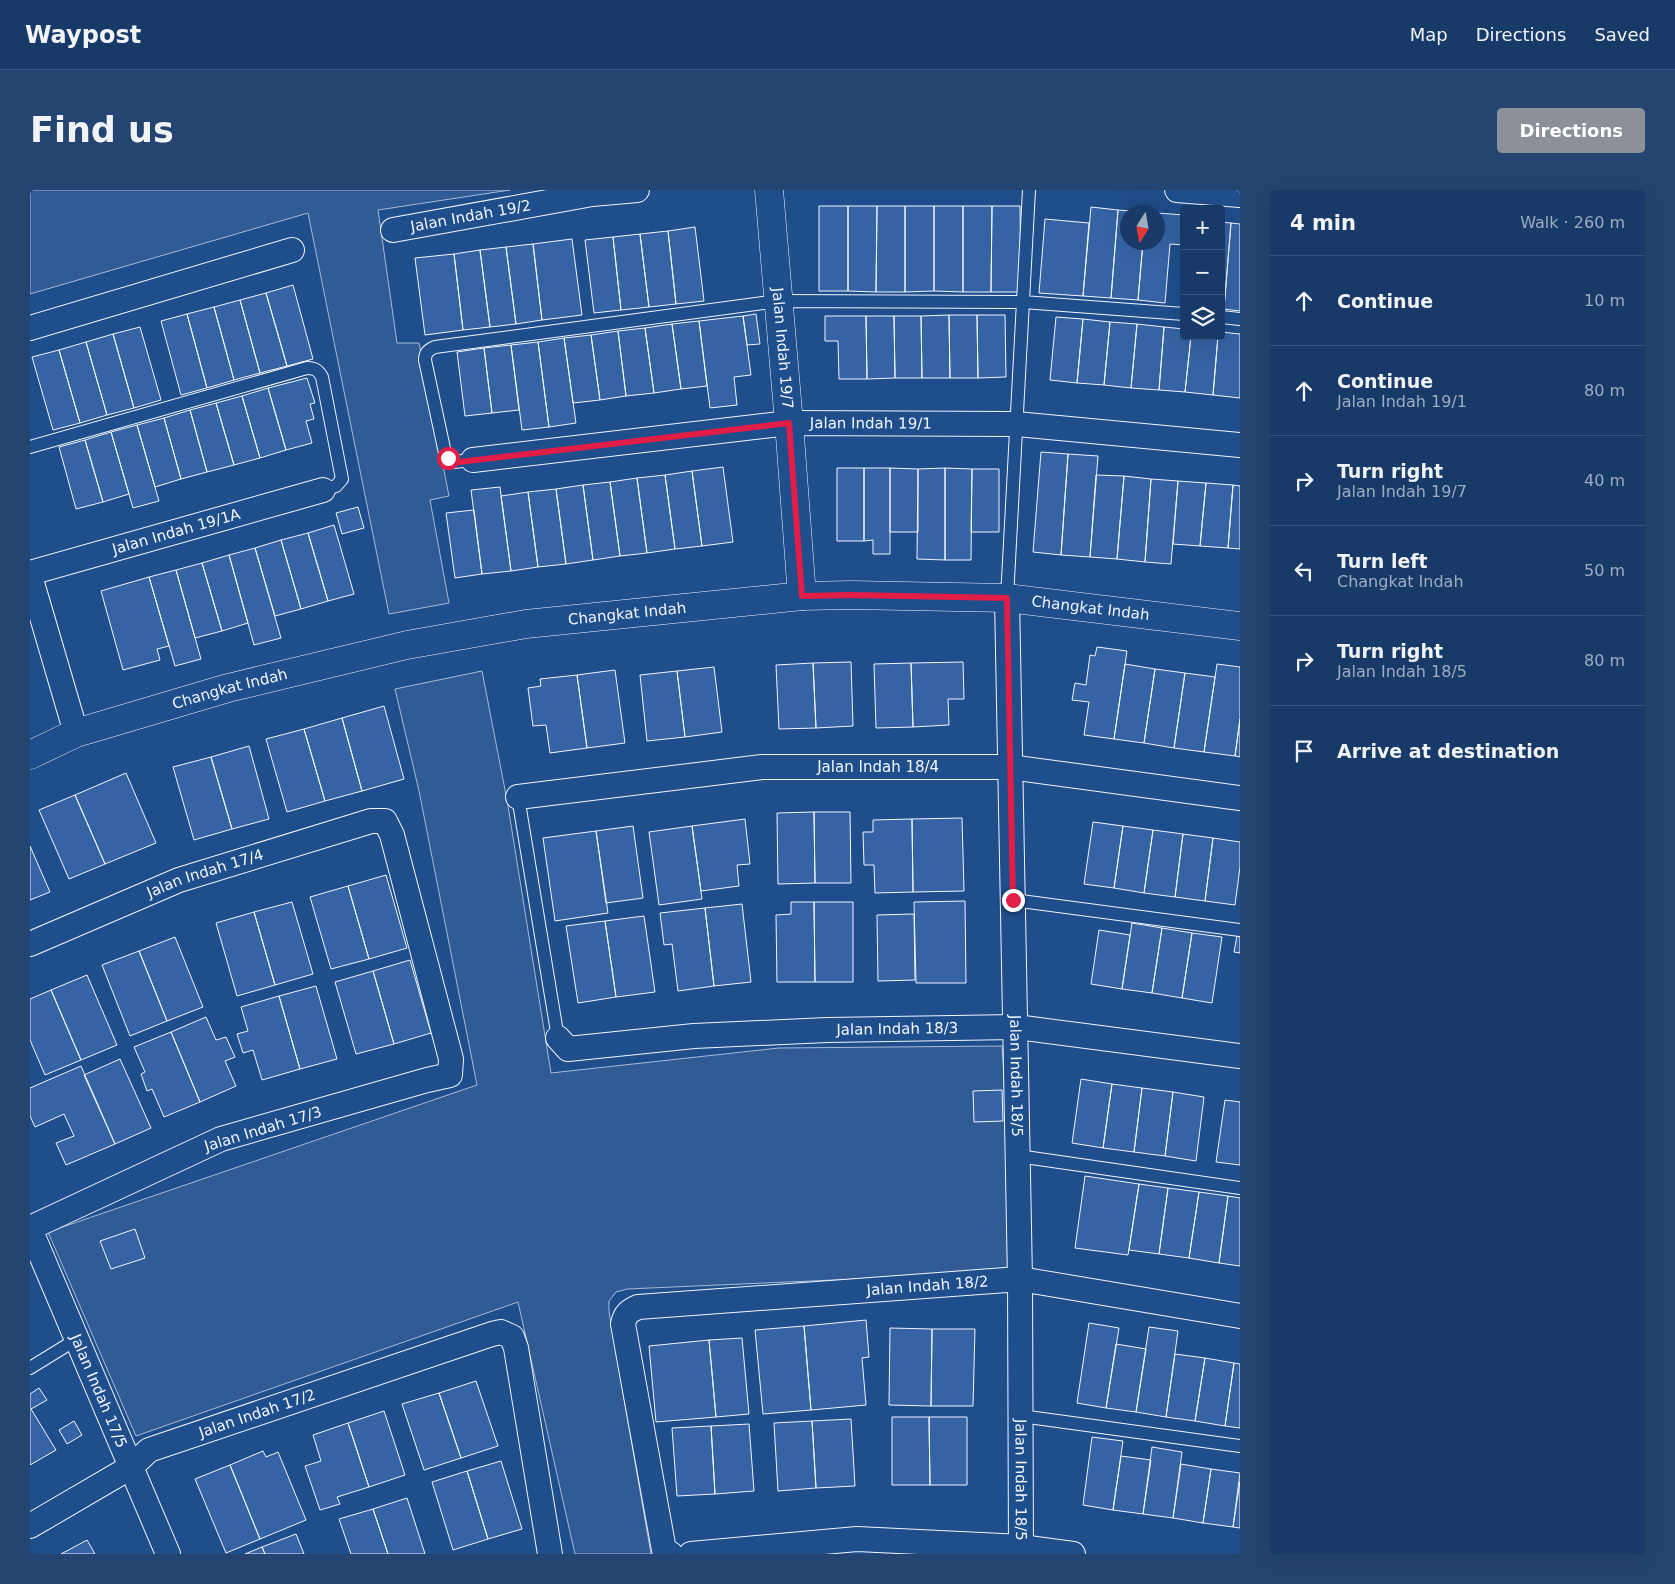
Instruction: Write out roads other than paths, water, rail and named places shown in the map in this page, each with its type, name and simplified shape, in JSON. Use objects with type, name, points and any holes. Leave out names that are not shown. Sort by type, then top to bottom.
[{"type":"street","name":"Jalan Indah 19/2","points":[[393,230],[592,194],[637,190]]},
{"type":"street","name":"Jalan Indah 19/7","points":[[769,190],[802,596]]},
{"type":"street","points":[[1177,190],[1240,195]]},
{"type":"street","points":[[30,328],[292,250]]},
{"type":"street","name":"Jalan Indah 19/1","points":[[473,460],[789,423],[1016,424],[1240,445]]},
{"type":"street","name":"Jalan Indah 19/1A","points":[[30,575],[323,490]]},
{"type":"street","points":[[30,575],[76,733]]},
{"type":"street","name":"Changkat Indah","points":[[30,755],[76,733],[228,688],[407,645],[526,624],[802,596],[851,595],[1007,598],[1240,626]]},
{"type":"street","name":"Jalan Indah 18/5","points":[[1007,598],[1020,1279],[1021,1550]]},
{"type":"street","name":"Jalan Indah 18/4","points":[[518,797],[762,767],[1010,767],[1240,798]]},
{"type":"street","name":"Jalan Indah 17/4","points":[[30,944],[179,880],[371,821],[385,821],[392,835],[452,1060],[450,1075]]},
{"type":"street","name":"Jalan Indah 18/3","points":[[558,1038],[568,1049],[694,1036],[827,1030],[1016,1027],[1240,1056]]},
{"type":"street","name":"Jalan Indah 17/3","points":[[30,1228],[220,1139],[450,1075]]},
{"type":"street","name":"Jalan Indah 17/5","points":[[30,1228],[168,1554]]},
{"type":"street","name":"Jalan Indah 18/2","points":[[666,1546],[623,1324],[629,1311],[638,1307],[1020,1279],[1240,1316]]},
{"type":"street","name":"Jalan Indah 17/2","points":[[30,1526],[131,1467],[149,1450],[501,1332],[512,1338],[516,1348],[550,1554]]},
{"type":"street","points":[[691,1554],[857,1539],[1073,1554]]},
{"type":"lane","points":[[1007,598],[1029,190]]},
{"type":"lane","points":[[473,460],[453,462],[445,453],[425,360],[425,354],[429,349],[778,301],[1023,302],[1180,314]]},
{"type":"lane","points":[[1225,317],[1240,319]]},
{"type":"lane","points":[[30,447],[307,368],[313,368],[322,377],[342,479],[336,486],[323,490]]},
{"type":"lane","points":[[518,797],[558,1038]]},
{"type":"lane","points":[[1013,900],[1240,930]]},
{"type":"lane","points":[[1018,1156],[1240,1188]]},
{"type":"lane","points":[[30,1368],[77,1339]]},
{"type":"lane","points":[[1021,1416],[1240,1446]]}]
